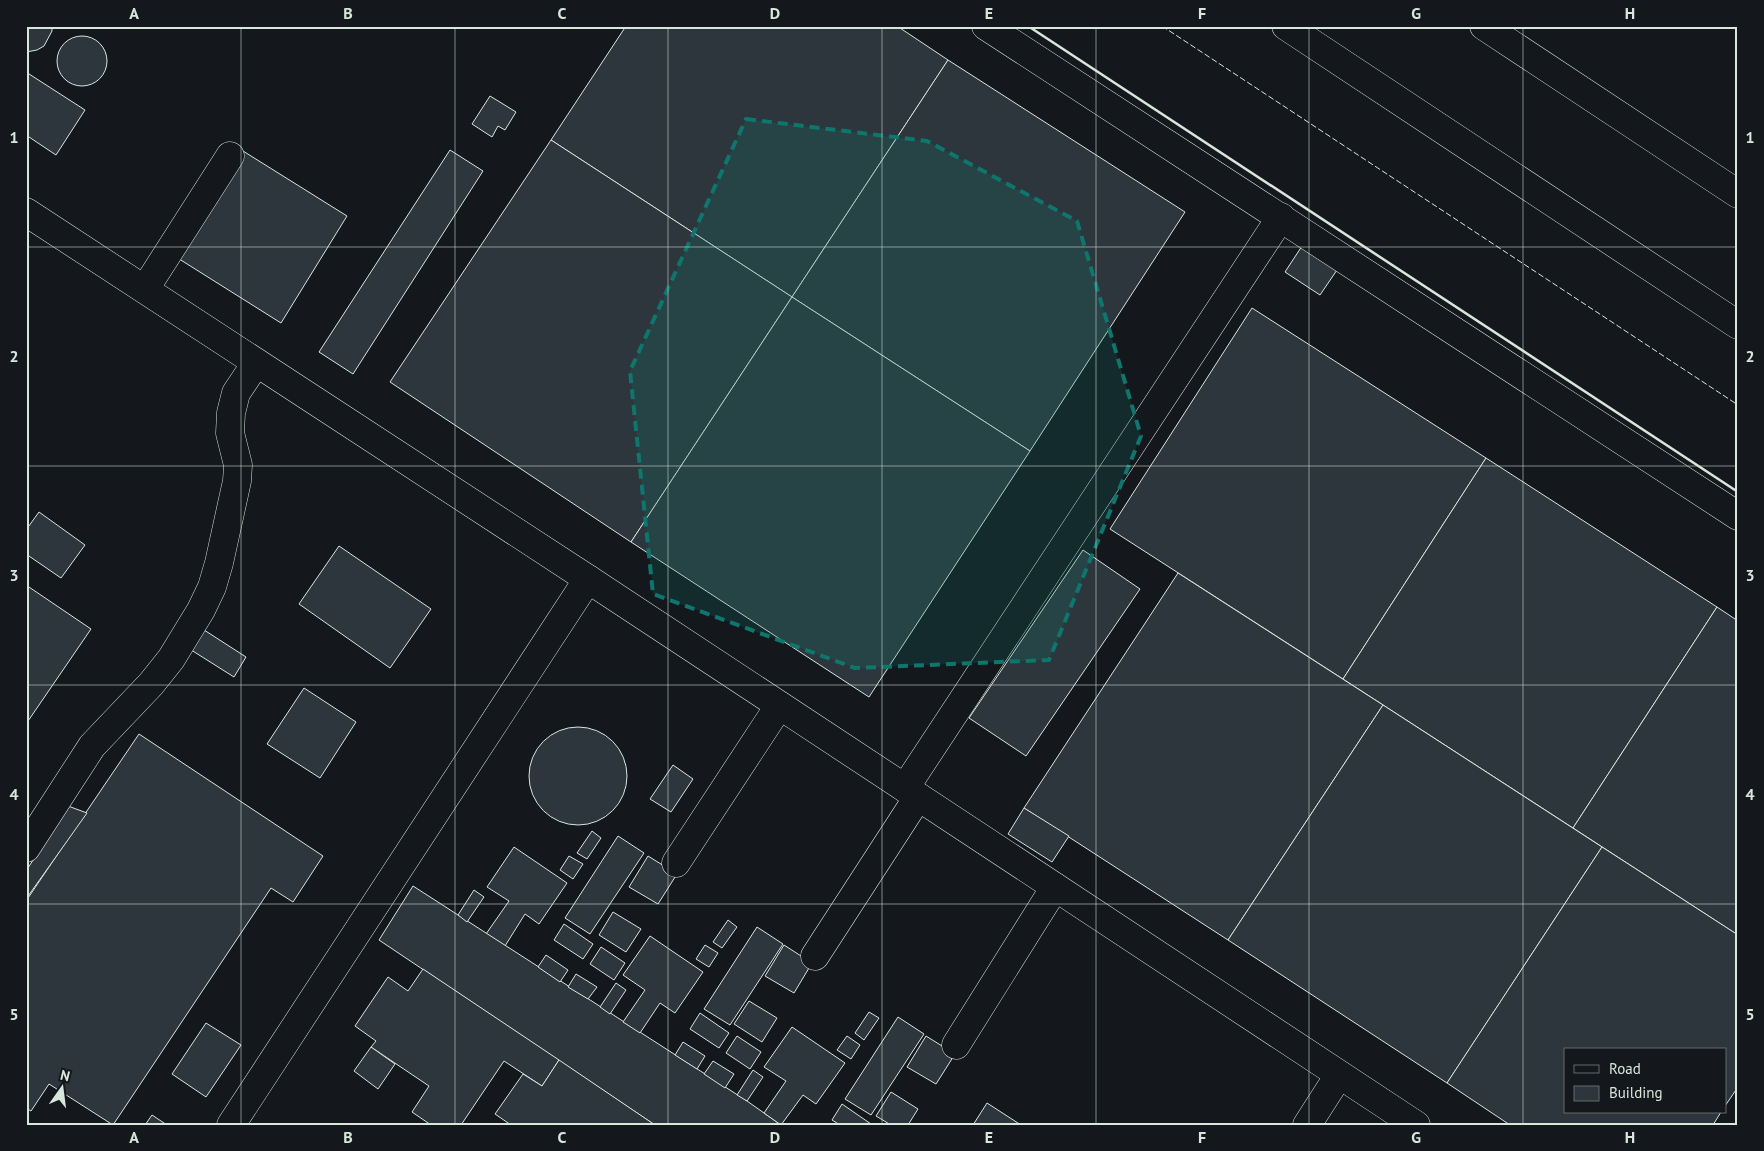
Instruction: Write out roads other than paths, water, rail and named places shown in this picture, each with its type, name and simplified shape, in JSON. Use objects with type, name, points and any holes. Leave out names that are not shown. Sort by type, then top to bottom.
[{"type":"street","points":[[986,26],[1738,516]]},
{"type":"street","points":[[1286,26],[1738,324]]},
{"type":"street","points":[[1484,26],[1738,194]]},
{"type":"street","points":[[145,289],[230,156]]},
{"type":"street","points":[[26,212],[588,579],[1416,1125]]},
{"type":"street","points":[[814,956],[912,793],[1281,217]]},
{"type":"street","points":[[26,848],[92,746],[171,659],[202,610],[212,587],[219,563],[237,481],[238,465],[230,434],[231,413],[236,393],[256,363]]},
{"type":"street","points":[[231,1125],[588,579]]},
{"type":"street","points":[[676,863],[780,706]]},
{"type":"street","points":[[956,1044],[1055,887]]},
{"type":"street","points":[[1307,1125],[1339,1075]]}]
